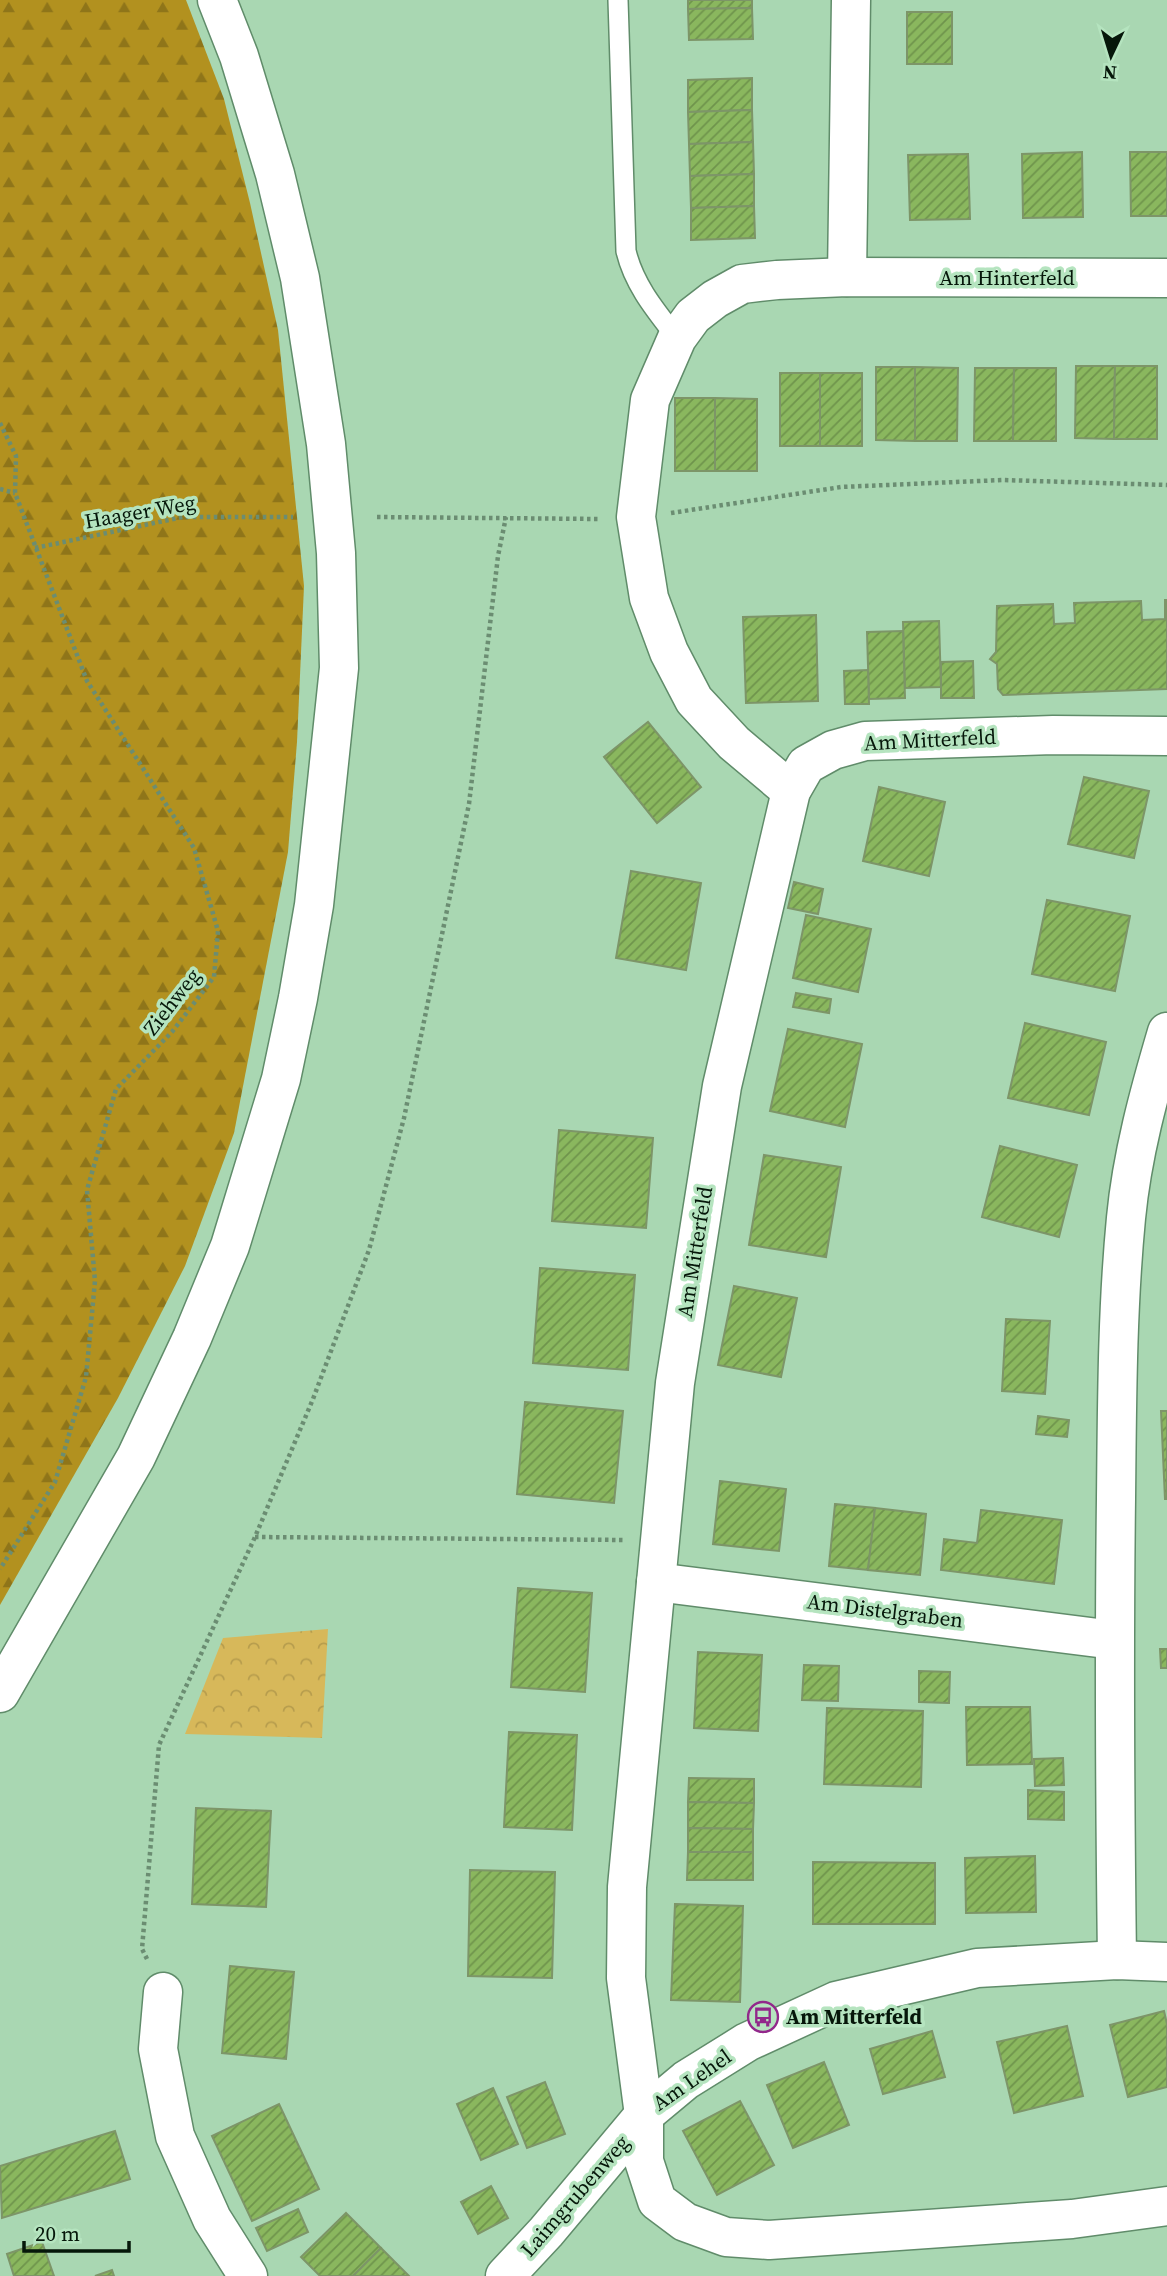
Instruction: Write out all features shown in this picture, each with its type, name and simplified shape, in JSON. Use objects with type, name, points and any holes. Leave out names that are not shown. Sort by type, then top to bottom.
[{"type":"street","points":[[0,1693],[136,1457],[192,1338],[230,1246],[281,1079],[314,905],[339,668],[336,553],[326,444],[300,278],[275,174],[239,56],[216,0]]},
{"type":"street","points":[[847,277],[851,0]]},
{"type":"street","name":"Am Hinterfeld","points":[[791,791],[734,743],[694,700],[669,652],[649,598],[636,517],[650,400],[677,338],[693,316],[715,299],[742,284],[777,280],[847,277],[1167,278]]},
{"type":"street","name":"Am Mitterfeld","points":[[644,2115],[626,1978],[627,1887],[675,1383],[722,1086],[791,791],[806,765],[834,750],[865,741],[1053,735],[1167,736]]},
{"type":"street","points":[[1117,1960],[1114,1640],[1118,1355],[1126,1217],[1148,1096],[1167,1032]]},
{"type":"street","name":"Am Distelgraben","points":[[656,1582],[1114,1640]]},
{"type":"street","name":"Am Lehel","points":[[1167,1962],[1117,1960],[977,1968],[836,2001],[747,2042],[686,2080],[644,2115],[644,2161],[657,2201],[685,2222],[726,2237],[769,2240],[929,2230],[1072,2219],[1167,2206]]},
{"type":"street","points":[[163,1992],[158,2049],[175,2136],[212,2219],[248,2276]]},
{"type":"street","name":"Laimgrubenweg","points":[[505,2276],[546,2232],[644,2115]]},
{"type":"lane","points":[[618,0],[626,251],[631,272],[677,338]]},
{"type":"path","name":"Ziehweg","points":[[0,423],[16,456],[15,493],[87,681],[194,848],[218,930],[214,977],[172,1031],[116,1089],[88,1190],[95,1281],[86,1377],[55,1482],[0,1569]]},
{"type":"path","points":[[705,509],[855,486],[1002,480],[1167,485]]},
{"type":"path","points":[[0,489],[15,493]]},
{"type":"path","name":"Haager Weg","points":[[35,548],[183,517],[293,517]]},
{"type":"path","points":[[377,517],[636,517]]},
{"type":"path","points":[[163,1992],[142,1949],[159,1745],[255,1536],[313,1399],[369,1250],[404,1118],[469,804],[498,556],[506,517]]},
{"type":"path","points":[[255,1536],[660,1540]]},
{"type":"green space","points":[[0,0],[186,0],[224,99],[278,330],[304,586],[297,742],[288,852],[234,1133],[185,1266],[118,1398],[0,1605]]},
{"type":"green space","points":[[328,1629],[322,1738],[185,1734],[223,1638]]},
{"type":"building","points":[[688,0],[752,0],[752,8],[688,9]]},
{"type":"building","points":[[752,8],[753,39],[689,40],[688,9]]},
{"type":"building","points":[[907,12],[952,12],[952,64],[907,64]]},
{"type":"building","points":[[752,78],[752,110],[688,112],[688,80]]},
{"type":"building","points":[[752,110],[753,142],[689,144],[688,112]]},
{"type":"building","points":[[753,142],[754,174],[690,176],[689,144]]},
{"type":"building","points":[[1082,152],[1083,217],[1023,218],[1022,154]]},
{"type":"building","points":[[1130,152],[1167,152],[1167,216],[1131,216]]},
{"type":"building","points":[[968,154],[970,219],[910,220],[908,155]]},
{"type":"building","points":[[754,174],[754,206],[691,208],[690,176]]},
{"type":"building","points":[[754,206],[755,238],[691,240],[691,208]]},
{"type":"building","points":[[1076,366],[1115,366],[1114,439],[1075,438]]},
{"type":"building","points":[[1115,366],[1157,366],[1157,439],[1114,439]]},
{"type":"building","points":[[876,367],[915,367],[915,441],[876,440]]},
{"type":"building","points":[[915,367],[958,368],[957,441],[915,441]]},
{"type":"building","points":[[975,368],[1014,368],[1013,441],[974,441]]},
{"type":"building","points":[[1014,368],[1056,368],[1056,441],[1013,441]]},
{"type":"building","points":[[780,373],[820,373],[820,446],[780,446]]},
{"type":"building","points":[[820,373],[862,373],[862,446],[820,446]]},
{"type":"building","points":[[675,398],[715,398],[715,471],[675,471]]},
{"type":"building","points":[[715,398],[757,399],[757,471],[715,471]]},
{"type":"building","points":[[1165,600],[1167,689],[1003,695],[998,689],[997,664],[990,659],[996,652],[997,606],[1053,604],[1054,624],[1075,623],[1074,603],[1141,601],[1142,620],[1165,619]]},
{"type":"building","points":[[816,615],[818,701],[746,703],[743,617]]},
{"type":"building","points":[[939,621],[941,687],[905,688],[903,622]]},
{"type":"building","points":[[903,631],[905,698],[869,699],[867,632]]},
{"type":"building","points":[[973,661],[974,698],[941,698],[941,662]]},
{"type":"building","points":[[868,670],[869,704],[845,704],[844,671]]},
{"type":"building","points":[[648,722],[701,787],[657,823],[604,757]]},
{"type":"building","points":[[1084,777],[1149,791],[1134,858],[1068,844]]},
{"type":"building","points":[[879,787],[945,802],[929,876],[863,861]]},
{"type":"building","points":[[631,871],[701,883],[686,970],[616,958]]},
{"type":"building","points":[[794,882],[823,889],[818,914],[788,908]]},
{"type":"building","points":[[1047,900],[1130,916],[1115,991],[1032,974]]},
{"type":"building","points":[[806,915],[871,929],[858,992],[793,978]]},
{"type":"building","points":[[796,993],[831,999],[829,1013],[793,1007]]},
{"type":"building","points":[[1025,1023],[1106,1042],[1089,1115],[1008,1098]]},
{"type":"building","points":[[788,1029],[862,1044],[845,1127],[770,1111]]},
{"type":"building","points":[[559,1130],[653,1138],[646,1228],[552,1221]]},
{"type":"building","points":[[1000,1146],[1077,1165],[1059,1237],[982,1217]]},
{"type":"building","points":[[764,1155],[841,1167],[826,1257],[749,1245]]},
{"type":"building","points":[[540,1268],[635,1275],[628,1370],[533,1363]]},
{"type":"building","points":[[734,1286],[797,1298],[781,1377],[718,1365]]},
{"type":"building","points":[[1006,1319],[1050,1321],[1045,1394],[1002,1391]]},
{"type":"building","points":[[525,1402],[623,1411],[614,1503],[517,1494]]},
{"type":"building","points":[[1161,1411],[1167,1411],[1167,1499],[1165,1499]]},
{"type":"building","points":[[1038,1416],[1069,1420],[1067,1437],[1036,1434]]},
{"type":"building","points":[[720,1481],[786,1489],[779,1551],[713,1544]]},
{"type":"building","points":[[835,1504],[875,1508],[868,1570],[829,1566]]},
{"type":"building","points":[[875,1508],[926,1514],[920,1575],[868,1570]]},
{"type":"building","points":[[981,1510],[1062,1520],[1054,1584],[941,1570],[944,1539],[977,1543]]},
{"type":"building","points":[[518,1588],[592,1593],[585,1692],[511,1687]]},
{"type":"building","points":[[1160,1649],[1167,1649],[1167,1668],[1161,1668]]},
{"type":"building","points":[[698,1652],[762,1655],[758,1731],[694,1728]]},
{"type":"building","points":[[804,1665],[839,1666],[838,1701],[802,1700]]},
{"type":"building","points":[[919,1671],[950,1672],[949,1703],[919,1702]]},
{"type":"building","points":[[966,1707],[1030,1707],[1032,1764],[967,1765]]},
{"type":"building","points":[[827,1708],[923,1711],[921,1787],[824,1784]]},
{"type":"building","points":[[509,1732],[577,1735],[572,1830],[504,1827]]},
{"type":"building","points":[[1063,1758],[1064,1785],[1035,1786],[1034,1759]]},
{"type":"building","points":[[689,1778],[754,1779],[754,1803],[688,1802]]},
{"type":"building","points":[[1028,1790],[1064,1792],[1064,1820],[1028,1819]]},
{"type":"building","points":[[688,1802],[754,1803],[753,1829],[688,1828]]},
{"type":"building","points":[[196,1808],[271,1811],[266,1907],[192,1904]]},
{"type":"building","points":[[688,1828],[753,1829],[753,1852],[688,1852]]},
{"type":"building","points":[[688,1852],[753,1852],[753,1880],[687,1880]]},
{"type":"building","points":[[1035,1856],[1036,1912],[966,1913],[965,1858]]},
{"type":"building","points":[[813,1862],[935,1863],[935,1924],[813,1924]]},
{"type":"building","points":[[470,1870],[555,1872],[552,1978],[468,1976]]},
{"type":"building","points":[[675,1904],[743,1906],[740,2002],[671,2000]]},
{"type":"building","points":[[230,1966],[294,1972],[286,2059],[222,2053]]},
{"type":"building","points":[[1164,2011],[1167,2024],[1167,2087],[1128,2097],[1110,2025]]},
{"type":"building","points":[[1067,2026],[1083,2096],[1014,2113],[997,2042]]},
{"type":"building","points":[[932,2031],[945,2077],[883,2094],[870,2049]]},
{"type":"building","points":[[824,2062],[849,2125],[793,2148],[767,2085]]},
{"type":"building","points":[[545,2082],[565,2134],[527,2148],[507,2097]]},
{"type":"building","points":[[493,2088],[518,2144],[481,2160],[457,2104]]},
{"type":"building","points":[[740,2101],[774,2165],[717,2195],[683,2131]]},
{"type":"building","points":[[279,2104],[319,2189],[252,2221],[212,2136]]},
{"type":"building","points":[[115,2131],[130,2179],[2,2218],[0,2166]]},
{"type":"building","points":[[491,2186],[508,2218],[478,2234],[461,2202]]},
{"type":"building","points":[[298,2209],[308,2232],[267,2251],[256,2228]]},
{"type":"building","points":[[346,2213],[381,2248],[353,2276],[320,2276],[301,2257]]},
{"type":"building","points":[[42,2242],[54,2276],[14,2276],[7,2254]]},
{"type":"building","points":[[381,2248],[409,2276],[353,2276]]},
{"type":"building","points":[[112,2270],[114,2276],[95,2276]]},
{"type":"place","name":"Am Mitterfeld","points":[[763,2017]]}]
